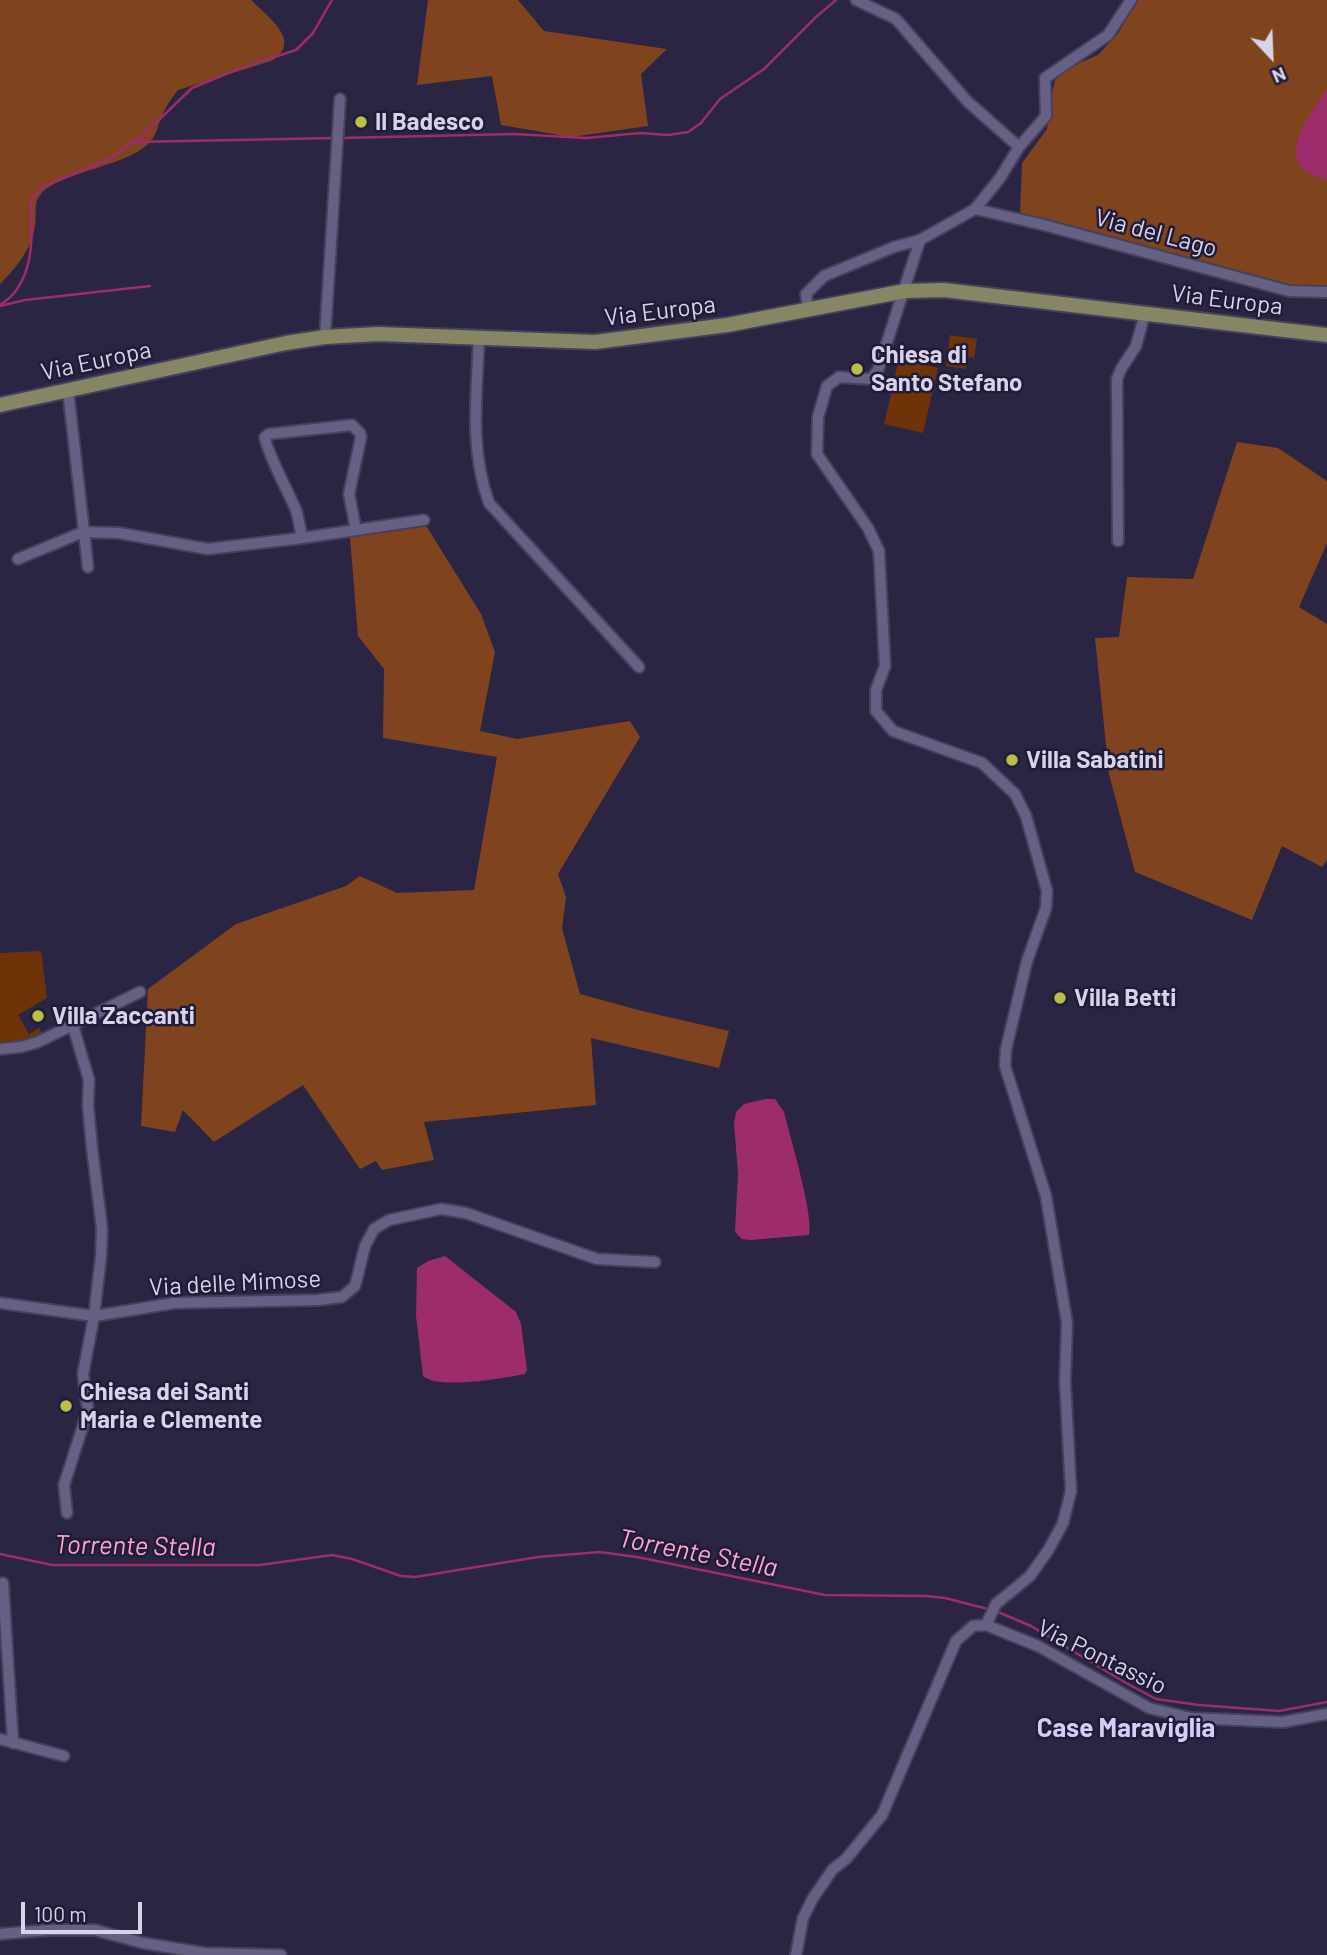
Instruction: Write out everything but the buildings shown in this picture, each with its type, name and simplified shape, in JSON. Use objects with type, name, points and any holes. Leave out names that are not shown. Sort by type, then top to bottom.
[{"type":"main road","name":"Via Europa","points":[[0,405],[286,343],[325,337],[379,334],[595,342],[714,327],[905,292],[943,290],[1327,335]]},
{"type":"street","points":[[856,0],[896,19],[967,101],[1019,147]]},
{"type":"street","points":[[808,311],[806,294],[824,275],[894,247],[920,240],[975,209],[1000,178],[1019,147],[1045,116],[1045,78],[1108,35],[1131,0]]},
{"type":"street","points":[[325,337],[340,99]]},
{"type":"street","name":"Via del Lago","points":[[975,209],[1289,290],[1327,292]]},
{"type":"street","points":[[796,1955],[803,1918],[813,1898],[833,1869],[846,1859],[872,1830],[881,1815],[956,1641],[973,1626],[988,1622],[996,1604],[1016,1589],[1039,1564],[1063,1523],[1071,1491],[1065,1381],[1067,1323],[1046,1196],[1005,1066],[1006,1049],[1027,961],[1048,899],[1043,871],[1026,816],[1015,794],[982,763],[892,731],[876,711],[876,690],[885,666],[879,551],[868,527],[817,454],[818,417],[824,392],[833,380],[847,376],[871,379],[878,370],[920,240]]},
{"type":"street","points":[[1118,541],[1117,379],[1136,346],[1144,313]]},
{"type":"street","points":[[479,337],[475,448],[480,479],[489,503],[639,667]]},
{"type":"street","points":[[68,390],[88,567]]},
{"type":"street","points":[[302,538],[298,514],[265,444],[265,437],[269,434],[345,425],[352,425],[360,433],[349,494],[356,530]]},
{"type":"street","points":[[18,559],[83,532],[119,533],[208,549],[424,520]]},
{"type":"street","points":[[0,1049],[28,1046],[140,992]]},
{"type":"street","points":[[67,1513],[64,1485],[88,1410],[83,1374],[102,1256],[102,1229],[88,1105],[89,1080],[73,1026]]},
{"type":"street","name":"Via delle Mimose","points":[[94,1316],[175,1303],[317,1300],[342,1297],[355,1286],[365,1246],[374,1229],[389,1220],[441,1209],[466,1213],[597,1259],[655,1262]]},
{"type":"street","points":[[0,1303],[94,1316]]},
{"type":"street","points":[[3,1583],[13,1743]]},
{"type":"street","name":"Via Pontassio","points":[[988,1622],[1155,1710],[1191,1718],[1244,1722],[1291,1721],[1327,1714]]},
{"type":"street","points":[[0,1739],[64,1756]]},
{"type":"street","points":[[0,1934],[95,1930],[143,1943],[204,1953],[281,1955]]},
{"type":"shaded area","points":[[0,0],[251,0],[280,30],[284,46],[280,54],[271,61],[178,90],[165,110],[152,139],[139,151],[49,187],[38,199],[35,226],[27,250],[0,284]]},
{"type":"shaded area","points":[[428,0],[518,0],[544,31],[667,49],[641,74],[648,126],[571,137],[501,125],[492,76],[417,85]]},
{"type":"shaded area","points":[[1137,0],[1327,0],[1327,287],[1293,287],[1020,214],[1022,163],[1047,129],[1057,72],[1098,55],[1119,32]]},
{"type":"shaded area","points":[[1327,90],[1327,179],[1306,171],[1296,152],[1302,129]]},
{"type":"shaded area","points":[[950,335],[977,339],[974,358],[968,357],[966,369],[946,366]]},
{"type":"shaded area","points":[[899,359],[938,368],[923,433],[884,424]]},
{"type":"shaded area","points":[[1237,442],[1278,448],[1327,481],[1327,543],[1299,607],[1327,624],[1327,860],[1322,867],[1282,846],[1252,920],[1135,872],[1109,774],[1095,638],[1119,637],[1127,577],[1193,579]]},
{"type":"shaded area","points":[[425,524],[481,614],[495,652],[480,731],[517,739],[630,721],[640,737],[558,874],[566,897],[562,928],[580,994],[729,1031],[719,1068],[591,1038],[596,1105],[424,1122],[434,1160],[382,1170],[376,1161],[360,1169],[303,1085],[214,1142],[183,1110],[175,1132],[141,1126],[148,989],[236,924],[346,886],[360,876],[397,893],[474,890],[497,757],[383,738],[384,669],[358,636],[350,537]]},
{"type":"shaded area","points":[[41,951],[47,998],[18,1015],[29,1034],[39,1028],[43,1036],[26,1044],[0,1045],[0,953]]},
{"type":"shaded area","points":[[775,1099],[784,1112],[805,1194],[809,1235],[751,1240],[742,1239],[735,1232],[738,1174],[734,1123],[736,1112],[744,1104]]},
{"type":"shaded area","points":[[445,1256],[516,1312],[521,1324],[527,1370],[525,1374],[457,1383],[431,1380],[423,1376],[416,1316],[417,1268],[428,1261]]},
{"type":"waterway","points":[[0,305],[20,285],[26,272],[31,243],[31,200],[42,187],[107,160],[141,137],[192,88],[296,50],[313,33],[332,0]]},
{"type":"waterway","points":[[342,138],[514,134],[586,138],[688,132],[701,123],[720,99],[764,69],[836,0]]},
{"type":"waterway","points":[[133,142],[335,138]]},
{"type":"waterway","points":[[0,306],[25,300],[150,286]]},
{"type":"waterway","name":"Torrente Stella","points":[[0,1554],[52,1565],[260,1565],[332,1555],[401,1576],[415,1577],[538,1557],[600,1552],[825,1595],[926,1596],[988,1609]]},
{"type":"waterway","name":"Torrente Stella","points":[[998,1612],[1031,1626],[1156,1699],[1279,1711],[1327,1702]]},
{"type":"place","name":"Il Badesco","points":[[361,122]]},
{"type":"place","name":"Chiesa di Santo Stefano","points":[[857,369]]},
{"type":"place","name":"Villa Sabatini","points":[[1012,760]]},
{"type":"place","name":"Villa Betti","points":[[1060,998]]},
{"type":"place","name":"Villa Zaccanti","points":[[38,1016]]},
{"type":"place","name":"Chiesa dei Santi Maria e Clemente","points":[[66,1406]]},
{"type":"district","name":"Case Maraviglia","points":[[1126,1728]]}]
